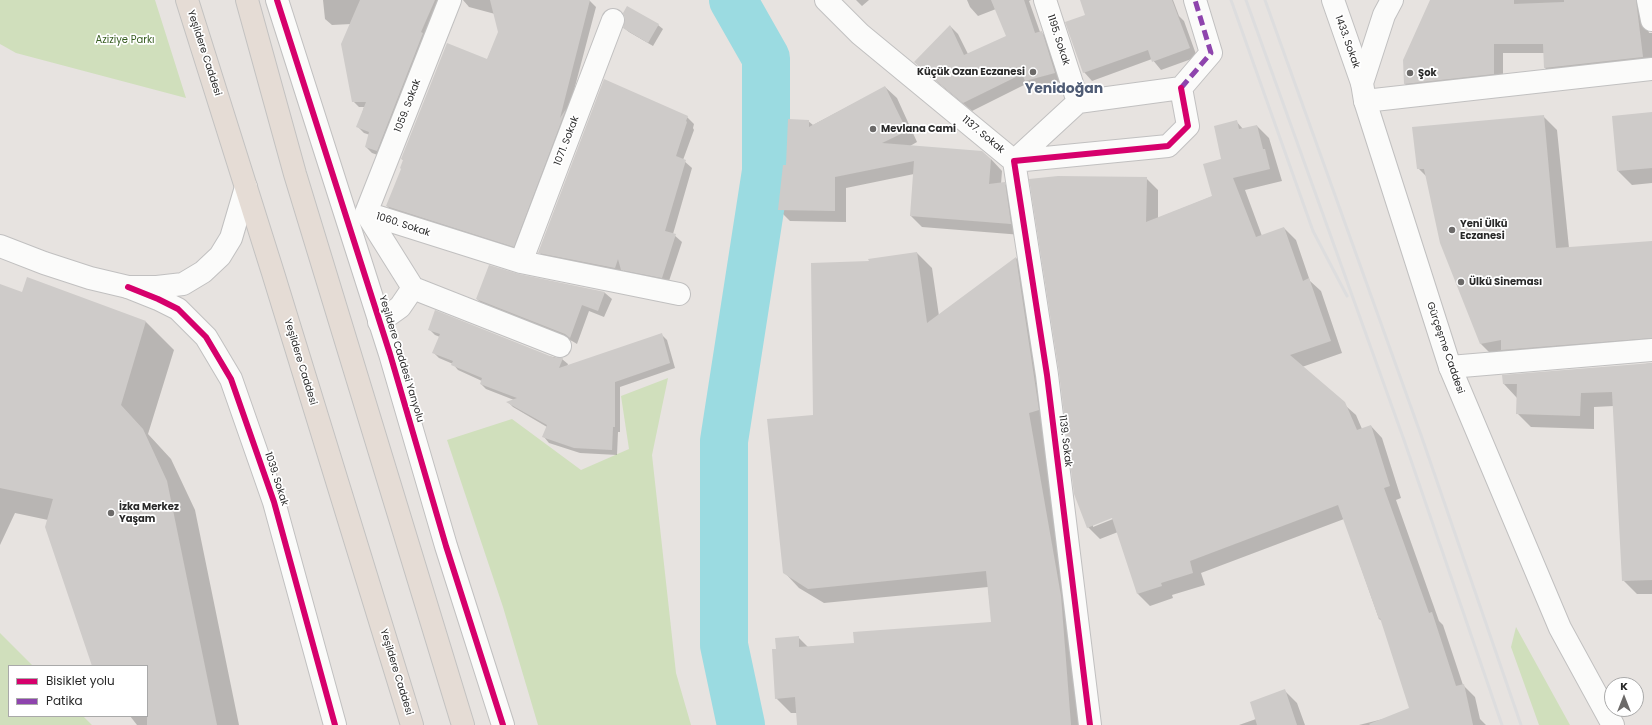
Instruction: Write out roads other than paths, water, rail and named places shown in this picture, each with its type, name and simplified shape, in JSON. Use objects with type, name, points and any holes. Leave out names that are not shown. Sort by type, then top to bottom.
[{"type":"highway","name":"Yeşildere Caddesi","points":[[187,0],[412,725]]},
{"type":"highway","points":[[247,0],[295,174],[463,725]]},
{"type":"street","name":"Yeşildere Caddesi Yanyolu","points":[[277,0],[379,322],[446,546],[503,725]]},
{"type":"street","name":"1059. Sokak","points":[[366,213],[450,0]]},
{"type":"street","name":"1137. Sokak","points":[[826,0],[860,34],[1014,161],[1078,102]]},
{"type":"street","name":"1195. Sokak","points":[[1045,0],[1078,102]]},
{"type":"street","points":[[1078,102],[1181,88],[1211,52],[1195,0]]},
{"type":"street","name":"1433. Sokak","points":[[1332,0],[1364,92]]},
{"type":"street","points":[[1392,0],[1384,15],[1364,92],[1652,69]]},
{"type":"street","points":[[1648,0],[1652,20]]},
{"type":"street","name":"1071. Sokak","points":[[521,262],[613,20]]},
{"type":"street","points":[[1014,161],[1168,146],[1188,126],[1181,88]]},
{"type":"street","name":"Gürçeşme Caddesi","points":[[1364,92],[1450,367],[1560,628],[1613,725]]},
{"type":"street","name":"1139. Sokak","points":[[1014,161],[1047,375],[1090,725]]},
{"type":"street","name":"1039. Sokak","points":[[128,287],[157,287],[182,284],[203,272],[220,256],[230,238],[246,188]]},
{"type":"street","name":"1060. Sokak","points":[[366,213],[521,262],[679,294]]},
{"type":"street","name":"1060. Sokak","points":[[366,213],[413,288]]},
{"type":"street","name":"1039. Sokak","points":[[0,246],[77,274],[128,287],[158,299],[178,309],[206,337],[231,379],[274,502],[335,725]]},
{"type":"street","points":[[178,309],[182,284]]},
{"type":"street","points":[[379,322],[400,307],[413,288],[560,346]]},
{"type":"street","points":[[1450,367],[1652,350]]},
{"type":"waterway","points":[[733,0],[766,58],[766,171],[724,441],[724,645],[741,725]]},
{"type":"railway","points":[[1231,0],[1313,231],[1347,296]]},
{"type":"railway","points":[[1246,0],[1404,440],[1502,725]]},
{"type":"railway","points":[[1265,0],[1421,435],[1521,725]]},
{"type":"place","name":"Küçük Ozan Eczanesi","points":[[1033,72]]},
{"type":"place","name":"Şok","points":[[1410,73]]},
{"type":"place","name":"Mevlana Cami","points":[[873,129]]},
{"type":"place","name":"Yeni Ülkü Eczanesi","points":[[1452,230]]},
{"type":"place","name":"Ülkü Sineması","points":[[1461,282]]},
{"type":"place","name":"İzka Merkez Yaşam","points":[[111,513]]},
{"type":"district","name":"Yenidoğan","points":[[1064,89]]},
{"type":"park label","name":"Aziziye Parkı","points":[[125,40]]}]
